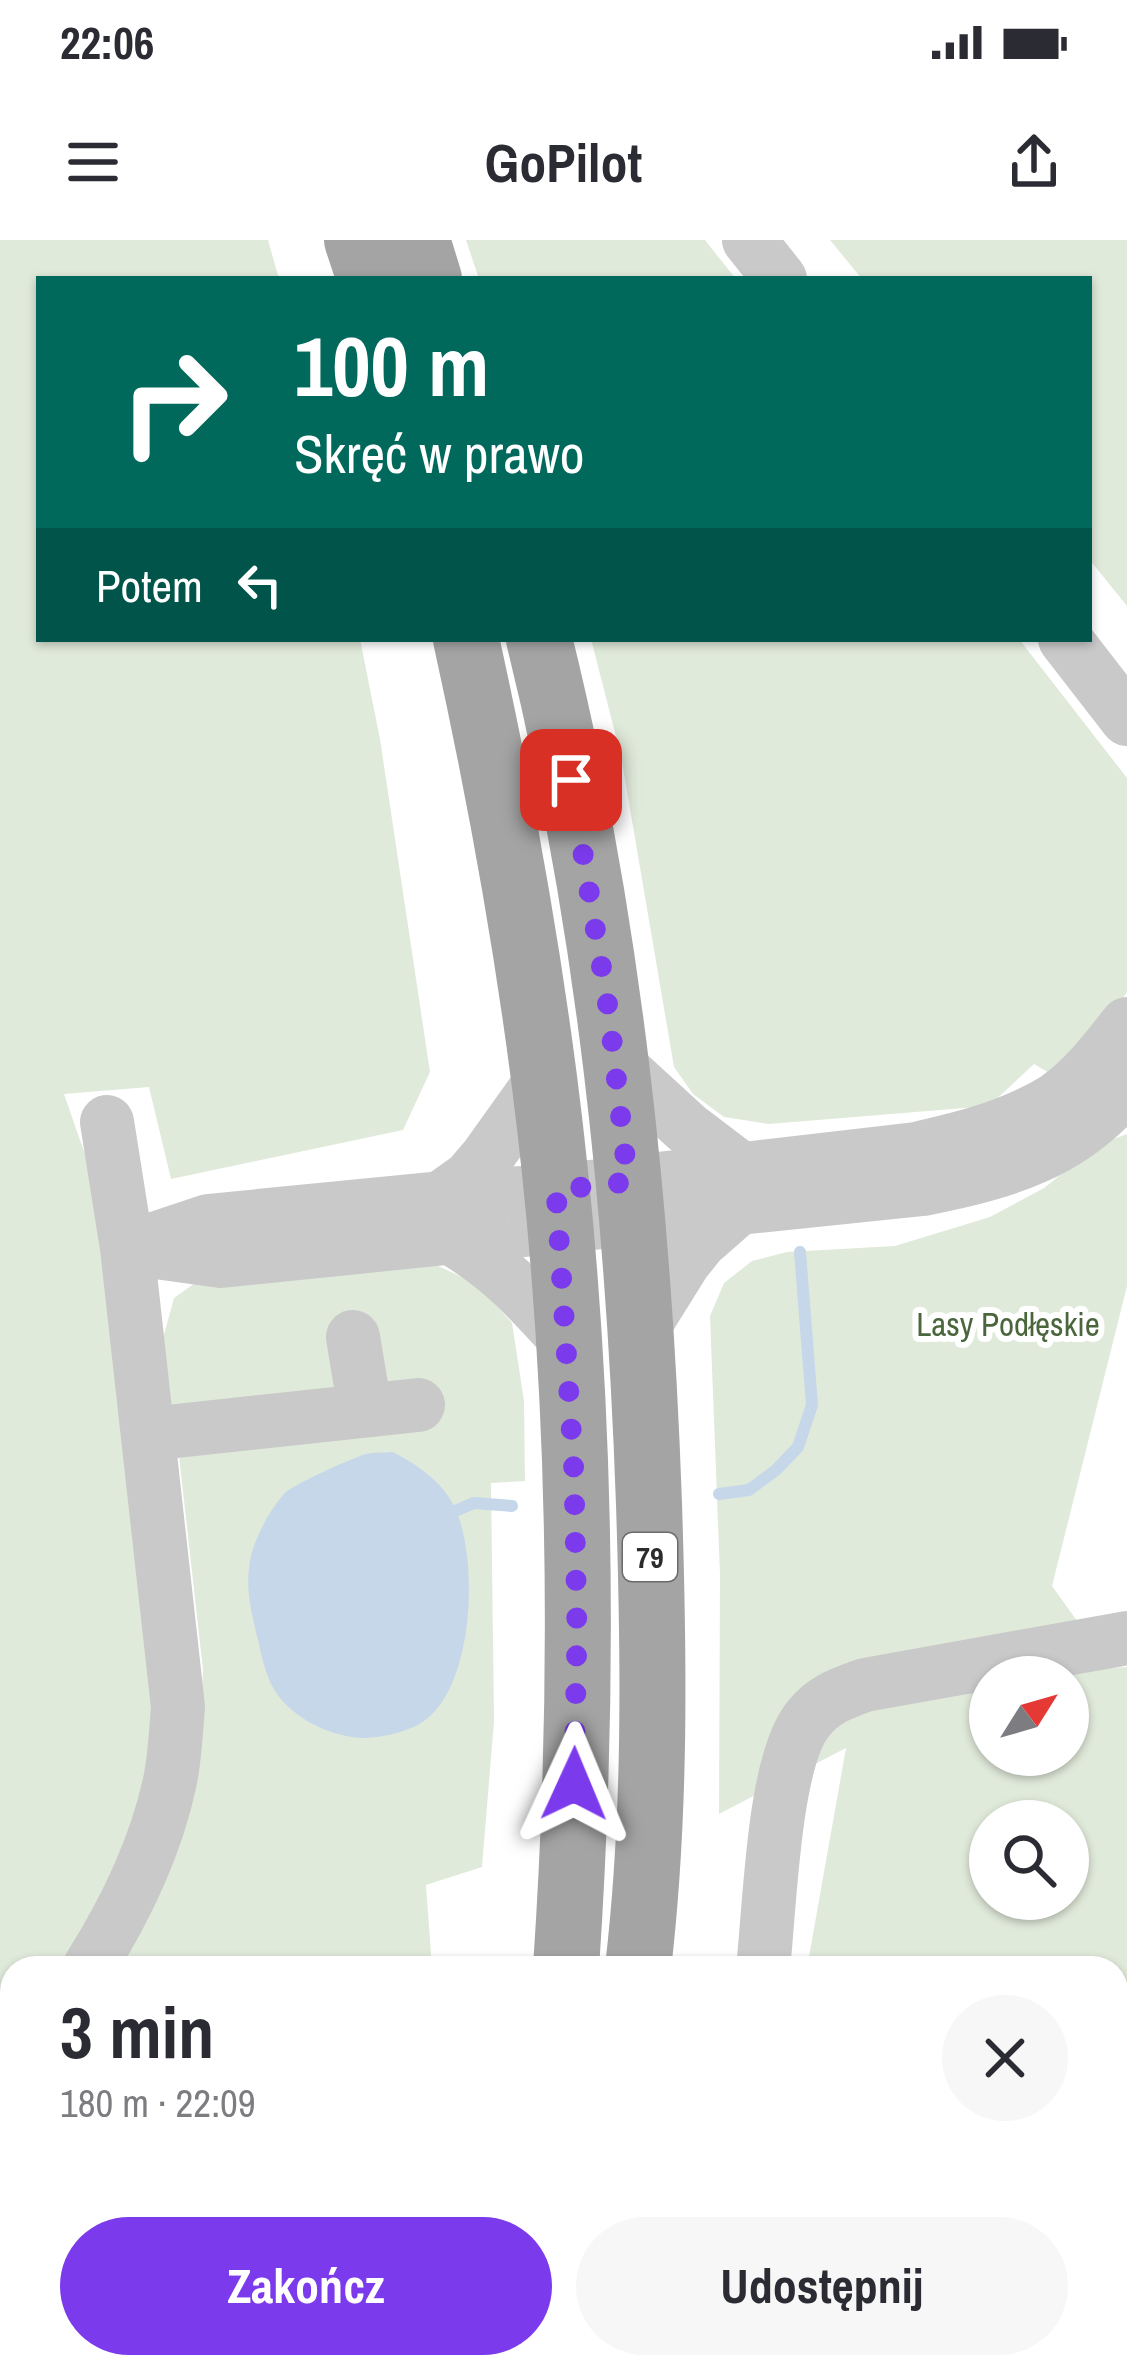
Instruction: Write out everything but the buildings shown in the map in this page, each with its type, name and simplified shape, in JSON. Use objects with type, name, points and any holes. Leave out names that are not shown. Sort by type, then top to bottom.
[{"type":"main road","points":[[357,240],[369,276]]},
{"type":"main road","points":[[417,240],[428,276]]},
{"type":"main road","name":"79","points":[[467,642],[514,884],[544,1077],[568,1342],[577,1676],[567,1956]]},
{"type":"main road","name":"79","points":[[540,642],[571,780],[601,957],[641,1331],[652,1630],[650,1783],[639,1956]]},
{"type":"street","points":[[749,240],[778,276]]},
{"type":"street","points":[[1067,642],[1127,718]]},
{"type":"street","points":[[128,1249],[220,1261],[445,1218],[741,1188],[916,1149],[1013,1121],[1058,1097],[1127,1024]]},
{"type":"street","points":[[615,1062],[687,1128],[741,1188],[922,1189],[986,1176],[1033,1160],[1082,1131],[1127,1087]]},
{"type":"street","points":[[445,1218],[544,1077]]},
{"type":"street","points":[[97,1956],[121,1917],[151,1841],[170,1782],[178,1707],[128,1249],[106,1122]]},
{"type":"street","points":[[641,1331],[684,1262],[741,1188]]},
{"type":"street","points":[[445,1218],[568,1342]]},
{"type":"street","points":[[353,1337],[365,1410]]},
{"type":"street","points":[[149,1434],[418,1405]]},
{"type":"street","points":[[764,1956],[782,1788],[791,1750],[807,1720],[831,1697],[865,1685],[1127,1637]]},
{"type":"green space","points":[[0,240],[268,240],[278,276],[36,276],[36,642],[361,642],[380,739],[430,1072],[403,1130],[171,1179],[149,1087],[64,1094],[97,1189],[198,1756],[203,1670],[162,1342],[174,1298],[209,1273],[434,1264],[477,1284],[512,1323],[524,1401],[525,1481],[491,1483],[494,1721],[482,1867],[426,1885],[431,1956],[0,1956]]},
{"type":"green space","points":[[466,240],[705,240],[734,276],[478,276]]},
{"type":"green space","points":[[830,240],[1127,240],[1127,606],[1092,563],[1092,276],[860,276]]},
{"type":"green space","points":[[592,642],[1021,642],[1127,778],[1127,992],[1105,1026],[1056,1077],[1034,1064],[989,1106],[769,1124],[724,1117],[693,1094],[674,1067],[621,756]]},
{"type":"green space","name":"Lasy Podłęskie","points":[[1127,1134],[1127,1286],[1052,1586],[1111,1668],[1127,1667],[1127,1956],[809,1956],[846,1748],[719,1814],[720,1575],[710,1316],[724,1283],[752,1261],[787,1252],[895,1246],[990,1217],[1044,1188],[1098,1145]]},
{"type":"water","points":[[393,1452],[435,1481],[454,1506],[467,1556],[468,1619],[454,1679],[441,1704],[411,1728],[362,1738],[322,1728],[298,1715],[278,1695],[262,1657],[248,1577],[266,1519],[289,1490],[359,1456]]},
{"type":"waterway","points":[[719,1494],[749,1490],[798,1447],[812,1405],[800,1252]]},
{"type":"waterway","points":[[455,1511],[474,1503],[512,1506]]},
{"type":"route","points":[[571,780],[609,1013],[628,1182],[556,1190],[574,1473],[574,1784]]}]
